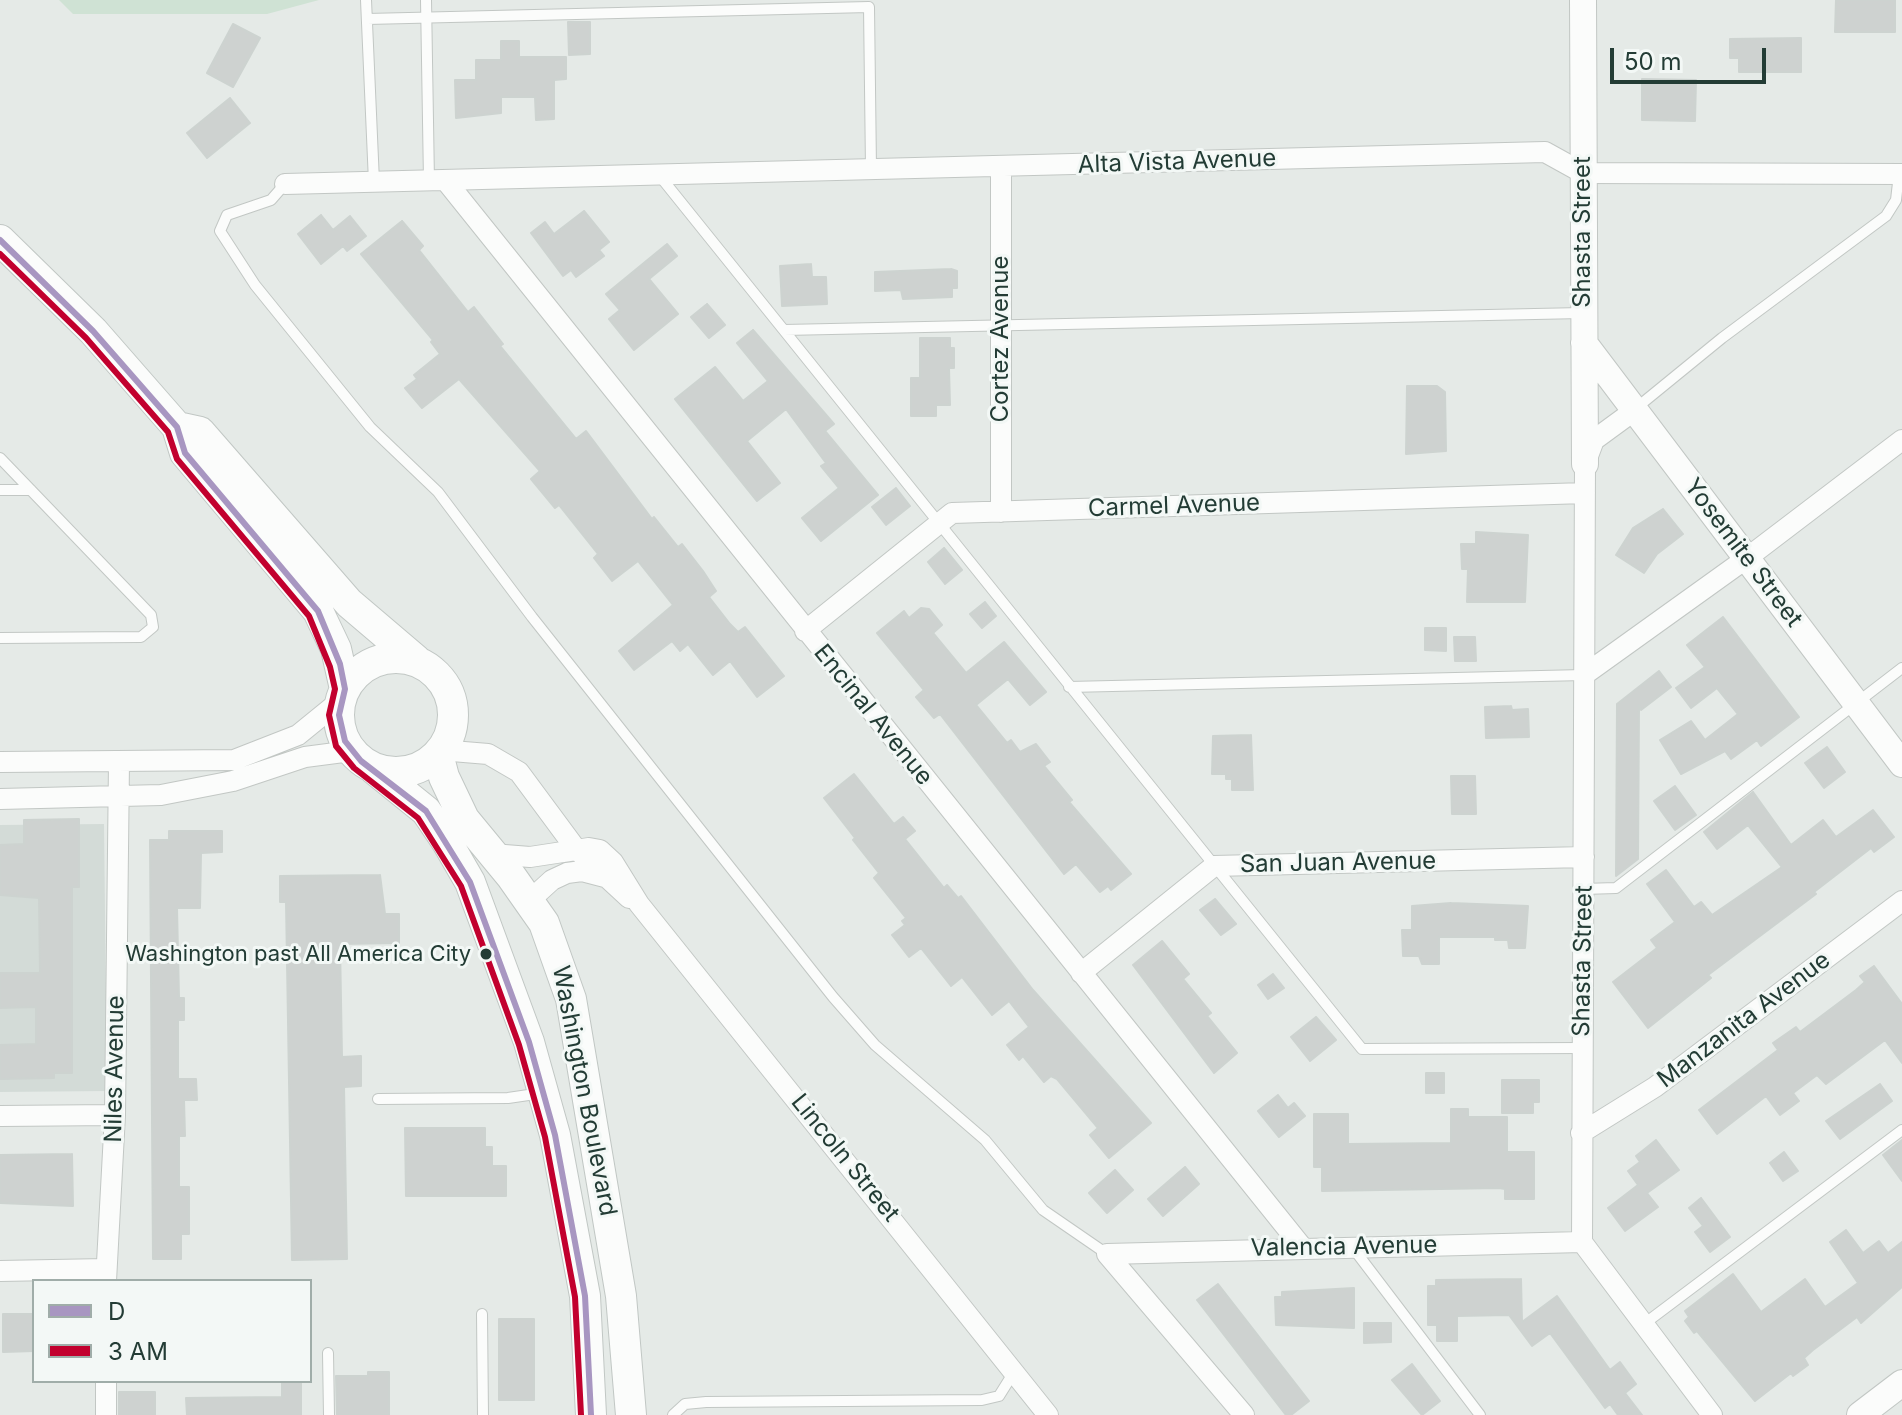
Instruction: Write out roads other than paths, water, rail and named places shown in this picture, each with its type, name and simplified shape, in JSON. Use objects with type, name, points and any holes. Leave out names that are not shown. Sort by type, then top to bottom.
[{"type":"main road","points":[[0,240],[93,331],[177,427],[185,453],[318,611],[336,649],[343,695],[341,726],[362,760],[392,773],[410,771],[439,752],[449,734],[450,700],[443,683],[349,603],[200,432],[177,427]]},
{"type":"main road","points":[[343,695],[353,678],[374,661],[396,657],[417,661]]},
{"type":"main road","name":"Washington Boulevard","points":[[439,752],[444,777],[464,819],[529,901],[556,949],[575,1015],[621,1296],[631,1415]]},
{"type":"main road","name":"Washington Boulevard","points":[[362,760],[426,811],[470,882],[511,988],[544,1092],[565,1181],[585,1296],[591,1415]]},
{"type":"street","name":"Shasta Street","points":[[1582,1242],[1583,0]]},
{"type":"street","name":"Alta Vista Avenue","points":[[285,184],[1545,152],[1583,173],[1900,174]]},
{"type":"street","name":"Cortez Avenue","points":[[1001,166],[1001,512]]},
{"type":"street","name":"Encinal Avenue","points":[[438,181],[1302,1247]]},
{"type":"street","name":"Yosemite Street","points":[[1584,343],[1902,764]]},
{"type":"street","points":[[1585,464],[1594,440],[1635,410]]},
{"type":"street","points":[[1584,675],[1747,558],[1902,440]]},
{"type":"street","name":"Carmel Avenue","points":[[805,631],[952,513],[1585,493]]},
{"type":"street","points":[[0,762],[214,762],[250,756],[280,744],[312,725],[343,695]]},
{"type":"street","name":"Lincoln Street","points":[[439,752],[488,754],[504,761],[533,788],[576,849],[639,904]]},
{"type":"street","points":[[0,799],[119,799],[198,789],[305,757],[362,760]]},
{"type":"street","name":"Niles Avenue","points":[[106,1275],[115,1115],[119,762]]},
{"type":"street","name":"Lincoln Street","points":[[492,854],[530,857],[576,849],[600,850],[613,862],[639,904],[1048,1415]]},
{"type":"street","name":"San Juan Avenue","points":[[1081,973],[1214,866],[1584,857]]},
{"type":"street","name":"Lincoln Street","points":[[529,901],[552,880],[567,873],[597,873],[612,881]]},
{"type":"street","name":"Manzanita Avenue","points":[[1581,1133],[1655,1087],[1902,901]]},
{"type":"street","points":[[0,1116],[115,1115]]},
{"type":"street","points":[[1582,1242],[1712,1415]]},
{"type":"street","name":"Valencia Avenue","points":[[1107,1254],[1582,1242]]},
{"type":"street","points":[[1107,1254],[1244,1415]]},
{"type":"street","points":[[0,1271],[106,1275]]},
{"type":"street","points":[[106,1383],[106,1415]]},
{"type":"street","points":[[1860,1415],[1902,1383]]},
{"type":"lane","points":[[366,0],[374,182]]},
{"type":"lane","points":[[426,0],[438,181]]},
{"type":"lane","points":[[367,19],[869,7],[871,169]]},
{"type":"lane","points":[[1635,410],[1722,338],[1886,216],[1896,200],[1900,174]]},
{"type":"lane","points":[[659,175],[1362,1049],[1582,1048]]},
{"type":"lane","points":[[285,184],[271,200],[227,215],[220,231],[255,285],[370,427],[438,492],[532,617],[875,1045],[985,1140],[1043,1210],[1107,1254]]},
{"type":"lane","points":[[784,330],[1001,328],[1584,313]]},
{"type":"lane","points":[[0,458],[151,615],[153,627],[141,637],[0,638]]},
{"type":"lane","points":[[0,490],[31,490]]},
{"type":"lane","points":[[1583,889],[1616,888],[1902,668]]},
{"type":"lane","points":[[1069,687],[1584,675]]},
{"type":"lane","points":[[378,1099],[508,1098],[544,1092]]},
{"type":"lane","points":[[1644,1324],[1902,1130]]},
{"type":"lane","points":[[1352,1247],[1480,1415]]},
{"type":"lane","points":[[482,1314],[483,1415]]},
{"type":"lane","points":[[328,1353],[329,1415]]},
{"type":"lane","points":[[673,1415],[685,1404],[706,1402],[982,1400],[999,1396],[1014,1372]]},
{"type":"place","name":"Washington past All America City","points":[[486,954]]}]
